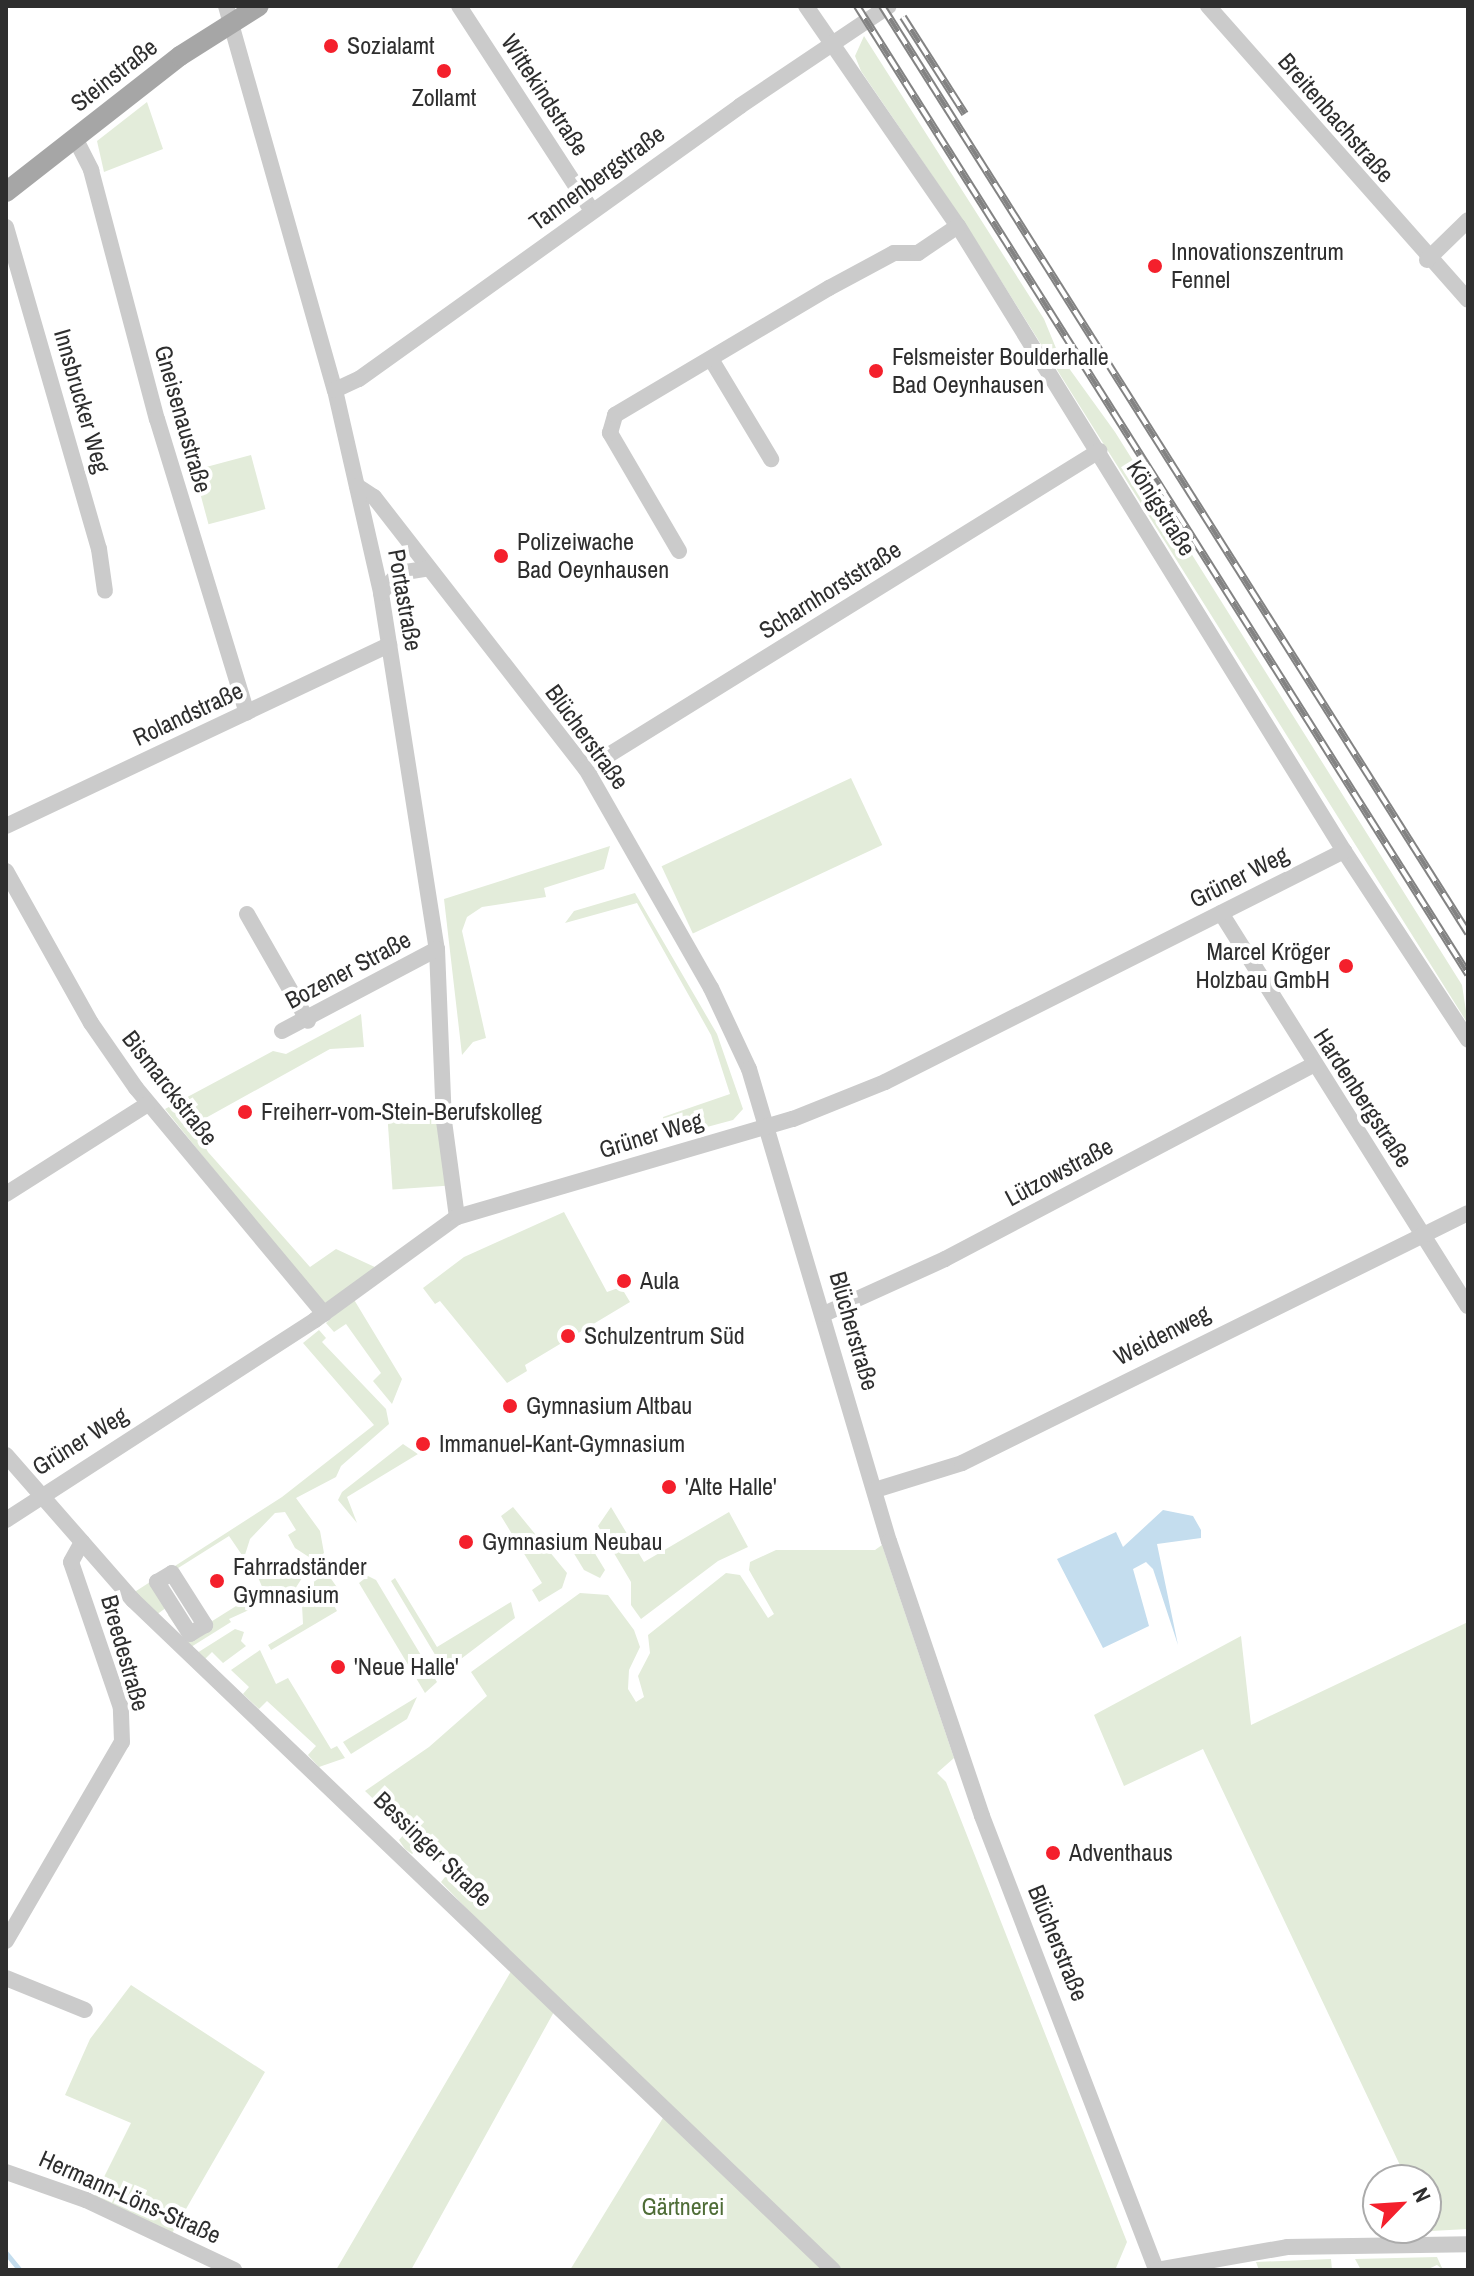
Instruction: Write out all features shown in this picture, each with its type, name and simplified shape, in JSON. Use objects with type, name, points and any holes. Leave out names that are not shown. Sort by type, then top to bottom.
[{"type":"main road","name":"Steinstraße","points":[[6,192],[228,15],[259,6]]},
{"type":"street","name":"Wittekindstraße","points":[[459,6],[592,211]]},
{"type":"street","name":"Königstraße","points":[[806,6],[958,226],[1344,851],[1468,1040]]},
{"type":"street","name":"Tannenbergstraße","points":[[335,390],[359,379],[830,43],[889,6]]},
{"type":"street","name":"Breitenbachstraße","points":[[1208,6],[1427,260],[1468,300]]},
{"type":"street","name":"Portastraße","points":[[228,15],[335,390],[381,593],[437,949],[440,1060],[457,1217]]},
{"type":"street","name":"Gneisenaustraße","points":[[75,138],[91,170],[157,419],[247,713]]},
{"type":"street","points":[[1427,260],[1468,220]]},
{"type":"street","points":[[679,551],[610,433],[615,415],[894,253],[918,253],[958,226]]},
{"type":"street","name":"Innsbrucker Weg","points":[[6,227],[99,549],[105,591]]},
{"type":"street","points":[[711,359],[771,459]]},
{"type":"street","name":"Scharnhorststraße","points":[[586,769],[1099,451]]},
{"type":"street","name":"Blücherstraße","points":[[357,486],[374,497],[586,769],[711,988],[749,1069],[875,1490],[982,1816],[1157,2270]]},
{"type":"street","points":[[381,593],[399,573],[429,568]]},
{"type":"street","name":"Rolandstraße","points":[[6,826],[389,645]]},
{"type":"street","name":"Grüner Weg","points":[[6,1520],[40,1494],[324,1314],[457,1217],[768,1125],[885,1082],[1344,851]]},
{"type":"street","name":"Bismarckstraße","points":[[6,871],[91,1023],[148,1104],[324,1314]]},
{"type":"street","name":"Hardenbergstraße","points":[[1221,913],[1313,1065],[1468,1306]]},
{"type":"street","points":[[247,914],[308,1021]]},
{"type":"street","name":"Bozener Straße","points":[[282,1031],[308,1021],[437,949]]},
{"type":"street","name":"Lützowstraße","points":[[824,1314],[945,1259],[1313,1065]]},
{"type":"street","points":[[6,1194],[148,1104]]},
{"type":"street","name":"Weidenweg","points":[[875,1490],[962,1463],[1468,1213]]},
{"type":"street","name":"Bessinger Straße","points":[[6,1455],[133,1600],[833,2270]]},
{"type":"street","name":"Breedestraße","points":[[6,1941],[122,1742],[121,1708],[71,1562],[82,1542]]},
{"type":"street","points":[[6,1978],[85,2010]]},
{"type":"street","name":"Hermann-Löns-Straße","points":[[6,2172],[86,2200],[234,2270]]},
{"type":"street","points":[[1157,2270],[1287,2247],[1468,2244]]},
{"type":"green space","points":[[864,36],[1044,319],[1058,353],[1115,432],[1462,985],[1468,1024],[966,225],[861,71],[855,56]]},
{"type":"green space","points":[[147,102],[163,149],[104,172],[97,141]]},
{"type":"green space","points":[[251,455],[265,509],[209,524],[194,470]]},
{"type":"green space","points":[[851,778],[882,845],[693,933],[662,866]]},
{"type":"green space","points":[[610,846],[604,869],[544,888],[546,897],[482,907],[467,917],[462,931],[486,1038],[473,1042],[462,1055],[444,899]]},
{"type":"green space","points":[[635,893],[717,1034],[743,1109],[733,1120],[666,1138],[663,1117],[730,1094],[711,1035],[637,903],[565,923],[574,911]]},
{"type":"green space","points":[[361,1014],[364,1047],[330,1049],[193,1125],[208,1152],[310,1267],[336,1249],[379,1269],[323,1306],[165,1109],[273,1051],[286,1054]]},
{"type":"green space","points":[[441,1109],[446,1186],[393,1190],[387,1113]]},
{"type":"green space","points":[[564,1212],[607,1292],[621,1287],[630,1302],[525,1365],[527,1371],[507,1383],[440,1301],[435,1304],[423,1288],[464,1257]]},
{"type":"green space","points":[[353,1298],[402,1379],[392,1404],[373,1381],[381,1373],[346,1324],[334,1332],[326,1323]]},
{"type":"green space","points":[[319,1330],[326,1338],[322,1342],[386,1409],[389,1424],[341,1466],[336,1477],[296,1498],[320,1531],[324,1553],[315,1561],[295,1548],[288,1535],[296,1530],[285,1512],[275,1513],[250,1539],[244,1558],[229,1536],[156,1582],[170,1605],[156,1615],[133,1593],[282,1497],[374,1425],[303,1343]]},
{"type":"green space","points":[[403,1444],[418,1454],[347,1497],[357,1523],[338,1500],[342,1492]]},
{"type":"green space","points":[[513,1507],[567,1573],[562,1588],[539,1602],[532,1590],[542,1583],[501,1516]]},
{"type":"green space","points":[[611,1507],[644,1562],[729,1512],[748,1547],[718,1561],[641,1619],[631,1605],[631,1582],[598,1526]]},
{"type":"green space","points":[[585,1537],[605,1570],[600,1578],[584,1570],[567,1542]]},
{"type":"green space","name":"Gärtnerei","points":[[882,1545],[954,1758],[937,1773],[946,1782],[1127,2242],[1116,2268],[570,2270],[669,2108],[560,2001],[411,2270],[336,2270],[517,1961],[441,1882],[449,1872],[423,1845],[412,1854],[405,1849],[399,1840],[407,1831],[365,1791],[429,1747],[487,1696],[471,1672],[580,1593],[608,1595],[634,1630],[640,1647],[629,1670],[628,1689],[636,1702],[644,1697],[638,1676],[650,1653],[648,1635],[726,1573],[740,1575],[768,1618],[774,1614],[749,1570],[750,1562],[776,1550],[875,1550]]},
{"type":"green space","points":[[252,1563],[279,1572],[298,1570],[302,1578],[295,1589],[229,1619],[231,1622],[191,1647],[168,1615],[174,1611],[190,1635],[263,1589]]},
{"type":"green space","points":[[327,1573],[341,1593],[331,1600],[337,1611],[271,1650],[268,1645],[303,1624],[302,1605],[317,1595],[312,1583]]},
{"type":"green space","points":[[368,1576],[376,1580],[437,1682],[425,1693],[359,1583]]},
{"type":"green space","points":[[395,1578],[437,1647],[511,1602],[515,1618],[449,1668],[440,1663],[391,1581]]},
{"type":"green space","points":[[1468,1622],[1468,2229],[1442,2230],[1442,2164],[1399,2164],[1203,1749],[1124,1786],[1094,1715],[1241,1636],[1251,1725]]},
{"type":"green space","points":[[235,1629],[244,1632],[241,1641],[246,1646],[223,1663],[212,1652],[205,1659],[197,1653]]},
{"type":"green space","points":[[260,1650],[276,1684],[288,1678],[331,1749],[337,1746],[345,1758],[319,1767],[308,1755],[316,1746],[267,1701],[259,1709],[243,1694],[249,1687],[231,1670]]},
{"type":"green space","points":[[417,1697],[407,1719],[351,1754],[343,1742]]},
{"type":"green space","points":[[131,1985],[265,2072],[171,2235],[93,2199],[131,2123],[65,2095],[90,2039]]},
{"type":"green space","points":[[1437,2257],[1443,2270],[1437,2265],[1426,2270],[1361,2270],[1355,2259]]},
{"type":"green space","points":[[1331,2259],[1332,2270],[1259,2270],[1256,2262]]},
{"type":"water","points":[[1163,1510],[1193,1516],[1201,1530],[1201,1538],[1157,1544],[1178,1645],[1153,1569],[1146,1562],[1133,1569],[1149,1626],[1103,1648],[1057,1559],[1116,1532],[1123,1547]]},
{"type":"waterway","points":[[6,2253],[20,2270]]},
{"type":"railway","points":[[857,6],[1468,974]]},
{"type":"railway","points":[[882,6],[1468,933]]},
{"type":"railway","points":[[903,17],[965,114]]},
{"type":"place","name":"Sozialamt","points":[[331,46]]},
{"type":"place","name":"Zollamt","points":[[444,71]]},
{"type":"place","name":"Innovationszentrum Fennel","points":[[1155,266]]},
{"type":"place","name":"Felsmeister Boulderhalle Bad Oeynhausen","points":[[876,371]]},
{"type":"place","name":"Polizeiwache Bad Oeynhausen","points":[[501,556]]},
{"type":"place","name":"Marcel Kröger Holzbau GmbH","points":[[1346,966]]},
{"type":"place","name":"Freiherr-vom-Stein-Berufskolleg","points":[[245,1112]]},
{"type":"place","name":"Aula","points":[[624,1281]]},
{"type":"place","name":"Schulzentrum Süd","points":[[568,1336]]},
{"type":"place","name":"Gymnasium Altbau","points":[[510,1406]]},
{"type":"place","name":"Immanuel-Kant-Gymnasium","points":[[423,1444]]},
{"type":"place","name":"'Alte Halle'","points":[[669,1487]]},
{"type":"place","name":"Gymnasium Neubau","points":[[466,1542]]},
{"type":"place","name":"Fahrradständer Gymnasium","points":[[217,1581]]},
{"type":"place","name":"'Neue Halle'","points":[[338,1667]]},
{"type":"place","name":"Adventhaus","points":[[1053,1853]]}]
